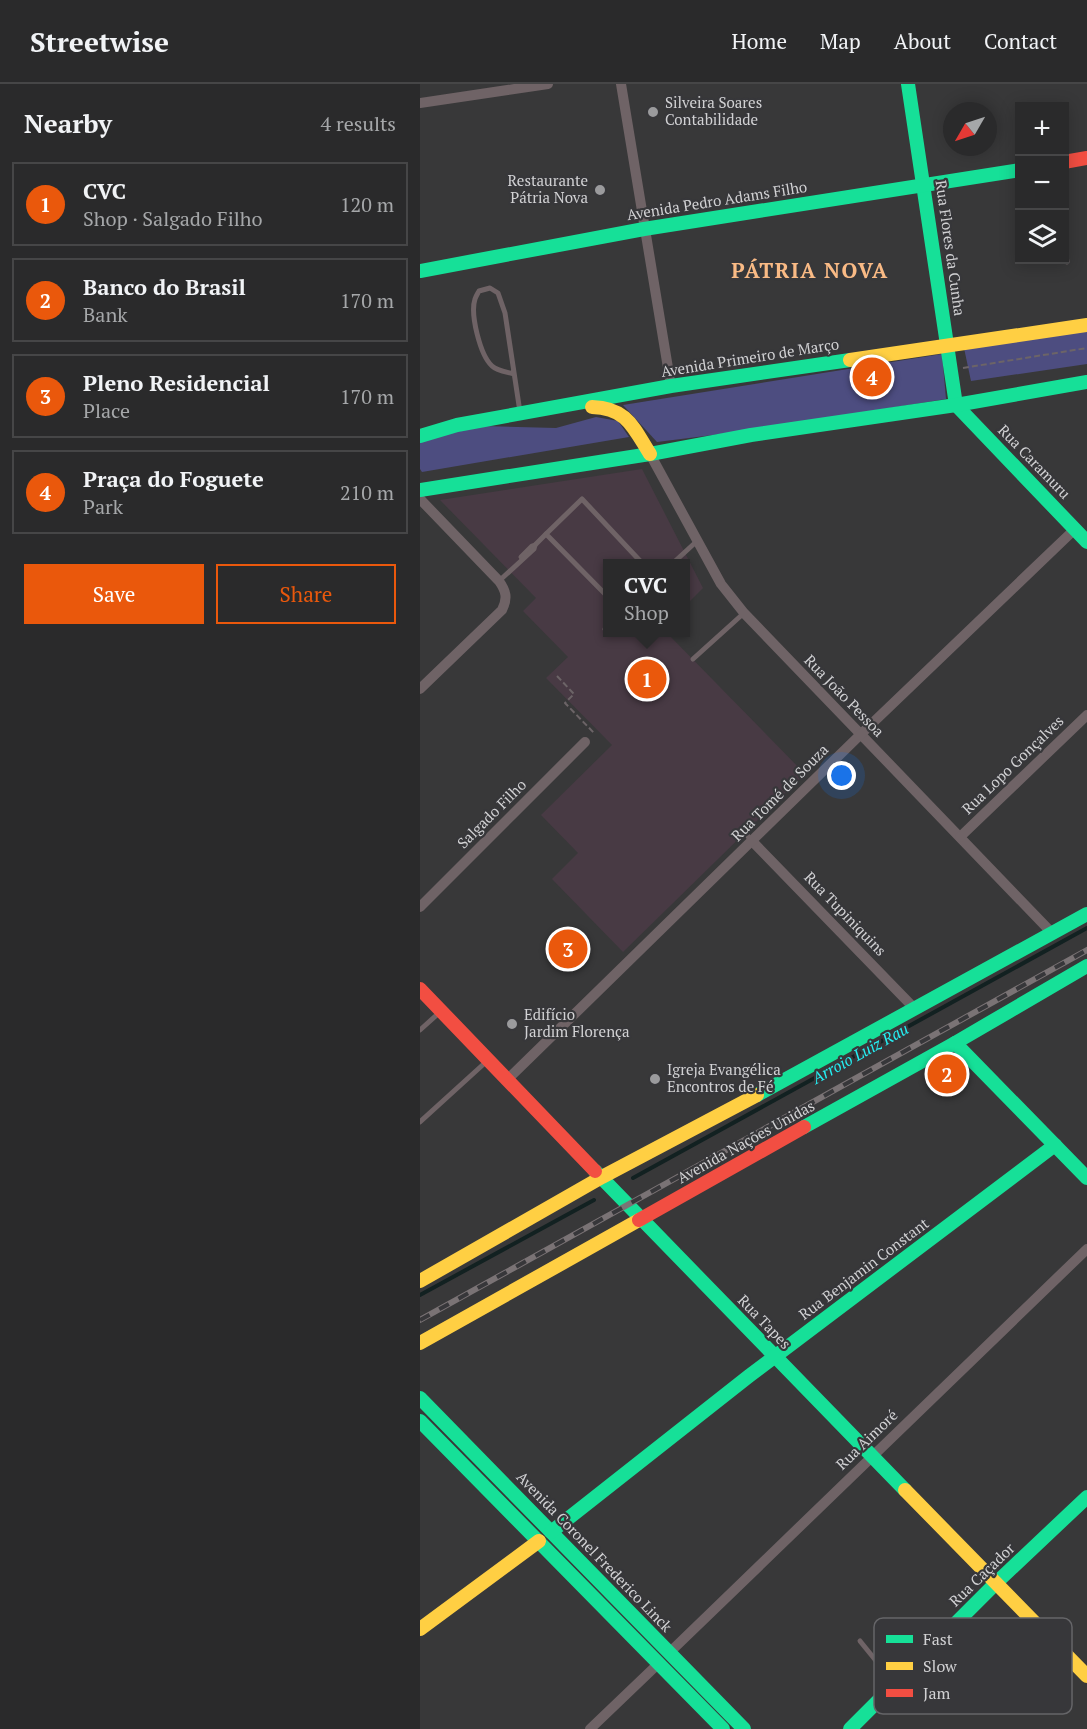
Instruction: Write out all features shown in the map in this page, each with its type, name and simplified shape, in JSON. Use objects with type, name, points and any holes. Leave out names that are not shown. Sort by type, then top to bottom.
[{"type":"main road","name":"Rua Flores da Cunha","points":[[908,84],[956,405]]},
{"type":"main road","points":[[1069,161],[1087,158]]},
{"type":"main road","name":"Avenida Pedro Adams Filho","points":[[420,271],[644,229],[1015,171]]},
{"type":"main road","name":"Avenida Primeiro de Março","points":[[420,436],[522,413],[671,386],[1087,325]]},
{"type":"main road","points":[[420,490],[1087,382]]},
{"type":"main road","name":"Rua Caramuru","points":[[956,405],[1087,542]]},
{"type":"main road","points":[[522,413],[611,408],[627,418],[650,454]]},
{"type":"main road","points":[[420,1281],[602,1178],[1087,914]]},
{"type":"main road","name":"Avenida Nações Unidas","points":[[420,1343],[642,1220],[1087,966]]},
{"type":"main road","name":"Rua Tapes","points":[[420,989],[1030,1618]]},
{"type":"main road","points":[[955,1043],[1087,1178]]},
{"type":"main road","name":"Rua Benjamin Constant","points":[[539,1541],[549,1541],[551,1532],[775,1357],[1055,1145]]},
{"type":"main road","name":"Avenida Coronel Frederico Linck","points":[[420,1398],[744,1729]]},
{"type":"main road","name":"Avenida Coronel Frederico Linck","points":[[422,1428],[539,1541],[723,1729]]},
{"type":"main road","name":"Rua Caçador","points":[[961,1618],[1087,1497]]},
{"type":"main road","points":[[420,1629],[539,1541]]},
{"type":"main road","name":"Rua Tapes","points":[[1072,1661],[1087,1676]]},
{"type":"main road","name":"Rua Caçador","points":[[850,1729],[874,1705]]},
{"type":"street","points":[[420,103],[548,84]]},
{"type":"street","points":[[621,84],[671,386]]},
{"type":"street","name":"Rua João Pessoa","points":[[650,454],[721,584],[744,613],[1052,933]]},
{"type":"street","points":[[420,500],[506,590],[506,603],[502,610],[420,689]]},
{"type":"street","name":"Rua Tomé de Souza","points":[[507,1080],[748,837],[860,735],[1075,529]]},
{"type":"street","name":"Rua Lopo Gonçalves","points":[[960,837],[1087,715]]},
{"type":"street","name":"Salgado Filho","points":[[420,907],[585,742]]},
{"type":"street","name":"Rua Tupiniquins","points":[[748,837],[915,1009]]},
{"type":"street","name":"Rua Aimoré","points":[[669,1653],[1087,1249]]},
{"type":"street","points":[[590,1729],[658,1663]]},
{"type":"lane","points":[[514,374],[494,369],[480,347],[474,301],[479,291],[490,288],[498,293],[505,313],[522,413]]},
{"type":"lane","points":[[499,581],[534,549],[535,545],[582,499],[638,559]]},
{"type":"lane","points":[[546,534],[603,592]]},
{"type":"lane","points":[[676,559],[697,541]]},
{"type":"lane","points":[[693,659],[744,613]]},
{"type":"lane","points":[[420,1030],[441,1011]]},
{"type":"lane","points":[[420,1122],[489,1060]]},
{"type":"lane","points":[[860,1641],[874,1658]]},
{"type":"path","points":[[952,370],[1087,348]]},
{"type":"path","points":[[557,676],[574,694],[565,703],[594,733],[585,742]]},
{"type":"shaded area","points":[[1087,330],[1087,364],[971,381],[964,348]]},
{"type":"shaded area","points":[[942,354],[946,399],[753,430],[657,442],[623,405]]},
{"type":"shaded area","points":[[596,417],[618,421],[629,437],[422,472],[420,469],[420,440],[483,426],[556,428]]},
{"type":"shaded area","points":[[642,469],[688,559],[603,559],[603,637],[671,637],[805,774],[623,952],[552,879],[578,853],[541,815],[612,745],[546,678],[568,657],[523,611],[536,598],[440,500]]},
{"type":"shaded area","points":[[690,563],[703,588],[690,601]]},
{"type":"waterway","name":"Arroio Luiz Rau","points":[[633,1178],[1087,928]]},
{"type":"waterway","name":"Arroio Luiz Rau","points":[[420,1295],[594,1200]]},
{"type":"railway","points":[[420,1320],[1087,950]]},
{"type":"traffic: fast","points":[[908,84],[956,405]]},
{"type":"traffic: fast","points":[[420,271],[644,229],[1015,171]]},
{"type":"traffic: fast","points":[[420,436],[457,425],[671,386],[850,360]]},
{"type":"traffic: fast","points":[[420,490],[1087,382]]},
{"type":"traffic: fast","points":[[956,405],[1087,542]]},
{"type":"traffic: fast","points":[[757,1095],[1087,914]]},
{"type":"traffic: fast","points":[[804,1127],[1087,966]]},
{"type":"traffic: fast","points":[[955,1043],[1087,1178]]},
{"type":"traffic: fast","points":[[551,1532],[749,1376],[1055,1145]]},
{"type":"traffic: fast","points":[[595,1171],[905,1490]]},
{"type":"traffic: fast","points":[[420,1398],[744,1729]]},
{"type":"traffic: fast","points":[[420,1421],[723,1729]]},
{"type":"traffic: fast","points":[[961,1618],[1087,1497]]},
{"type":"traffic: fast","points":[[850,1729],[874,1705]]},
{"type":"traffic: slow","points":[[850,360],[1087,325]]},
{"type":"traffic: slow","points":[[592,407],[604,408],[621,415],[628,421],[650,454]]},
{"type":"traffic: slow","points":[[420,1281],[602,1177],[757,1095]]},
{"type":"traffic: slow","points":[[420,1343],[639,1220]]},
{"type":"traffic: slow","points":[[905,1490],[1030,1618]]},
{"type":"traffic: slow","points":[[420,1629],[539,1541]]},
{"type":"traffic: slow","points":[[1072,1661],[1087,1676]]},
{"type":"traffic: jam","points":[[1069,161],[1087,158]]},
{"type":"traffic: jam","points":[[420,989],[595,1171]]},
{"type":"traffic: jam","points":[[639,1220],[804,1127]]},
{"type":"place","name":"Silveira Soares Contabilidade","points":[[653,112]]},
{"type":"place","name":"Restaurante Pátria Nova","points":[[600,190]]},
{"type":"place","name":"Praça do Foguete","points":[[872,377]]},
{"type":"place","name":"CVC","points":[[647,679]]},
{"type":"place","name":"Pleno Residencial","points":[[568,949]]},
{"type":"place","name":"Edifício Jardim Florença","points":[[512,1024]]},
{"type":"place","name":"Banco do Brasil","points":[[947,1074]]},
{"type":"place","name":"Igreja Evangélica Encontros de Fé","points":[[655,1079]]},
{"type":"district","name":"PÁTRIA NOVA","points":[[810,271]]}]
